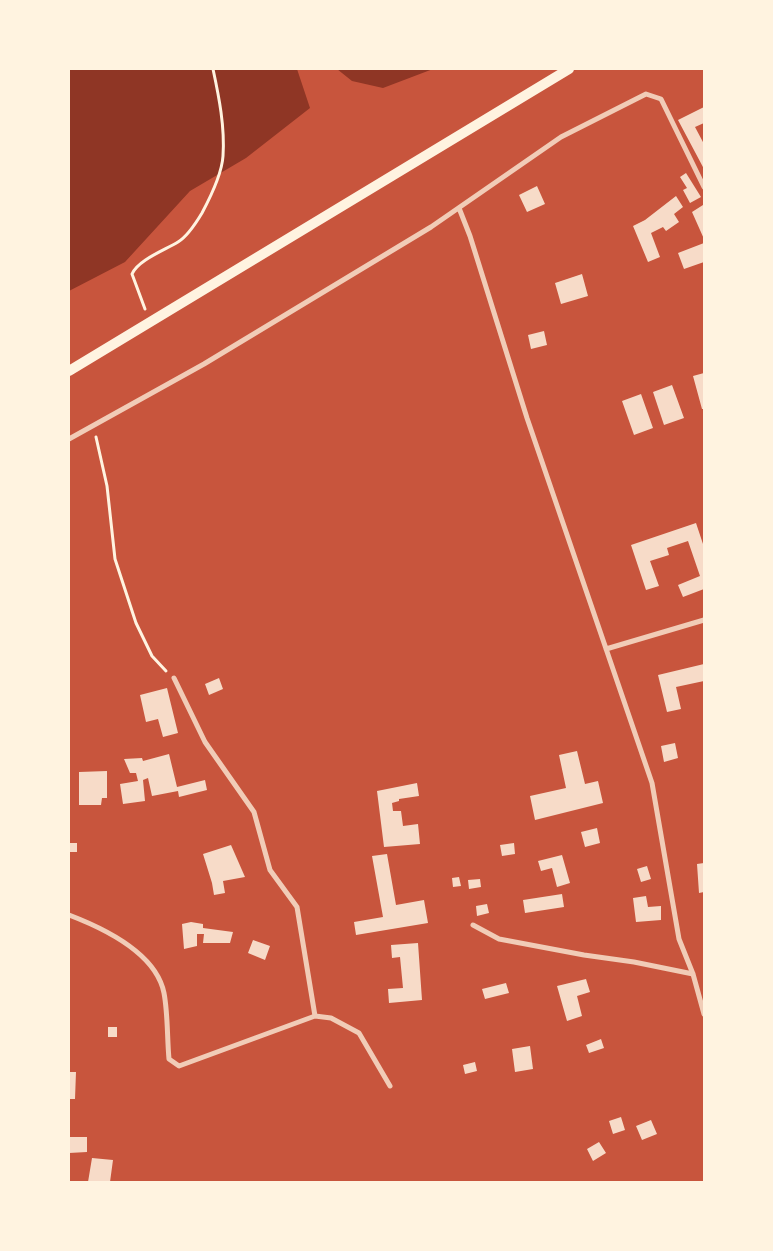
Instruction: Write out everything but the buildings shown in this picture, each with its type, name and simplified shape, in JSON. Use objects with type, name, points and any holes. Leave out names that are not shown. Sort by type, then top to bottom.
[{"type":"main road","points":[[69,371],[569,69]]},
{"type":"street","points":[[69,440],[213,359],[431,227],[561,138],[646,94],[661,99],[704,187]]},
{"type":"street","points":[[459,208],[470,236],[527,418],[652,784],[679,939],[693,974],[704,1014]]},
{"type":"street","points":[[606,649],[704,620]]},
{"type":"street","points":[[174,678],[205,742],[254,812],[270,870],[298,907],[316,1016]]},
{"type":"street","points":[[69,915],[89,922],[132,947],[154,970],[164,992],[169,1059],[179,1066],[316,1016],[331,1018],[359,1033],[390,1086]]},
{"type":"street","points":[[473,925],[498,939],[693,974]]},
{"type":"path","points":[[150,322],[134,281],[132,274],[134,269],[162,250],[180,241],[195,225],[210,198],[223,157],[223,128],[212,69]]},
{"type":"path","points":[[93,426],[107,486],[115,559],[136,623],[152,656],[174,678]]},
{"type":"shaded area","points":[[69,69],[297,69],[310,108],[246,158],[190,191],[125,262],[69,291]]},
{"type":"shaded area","points":[[337,69],[433,69],[383,88],[352,81]]}]
